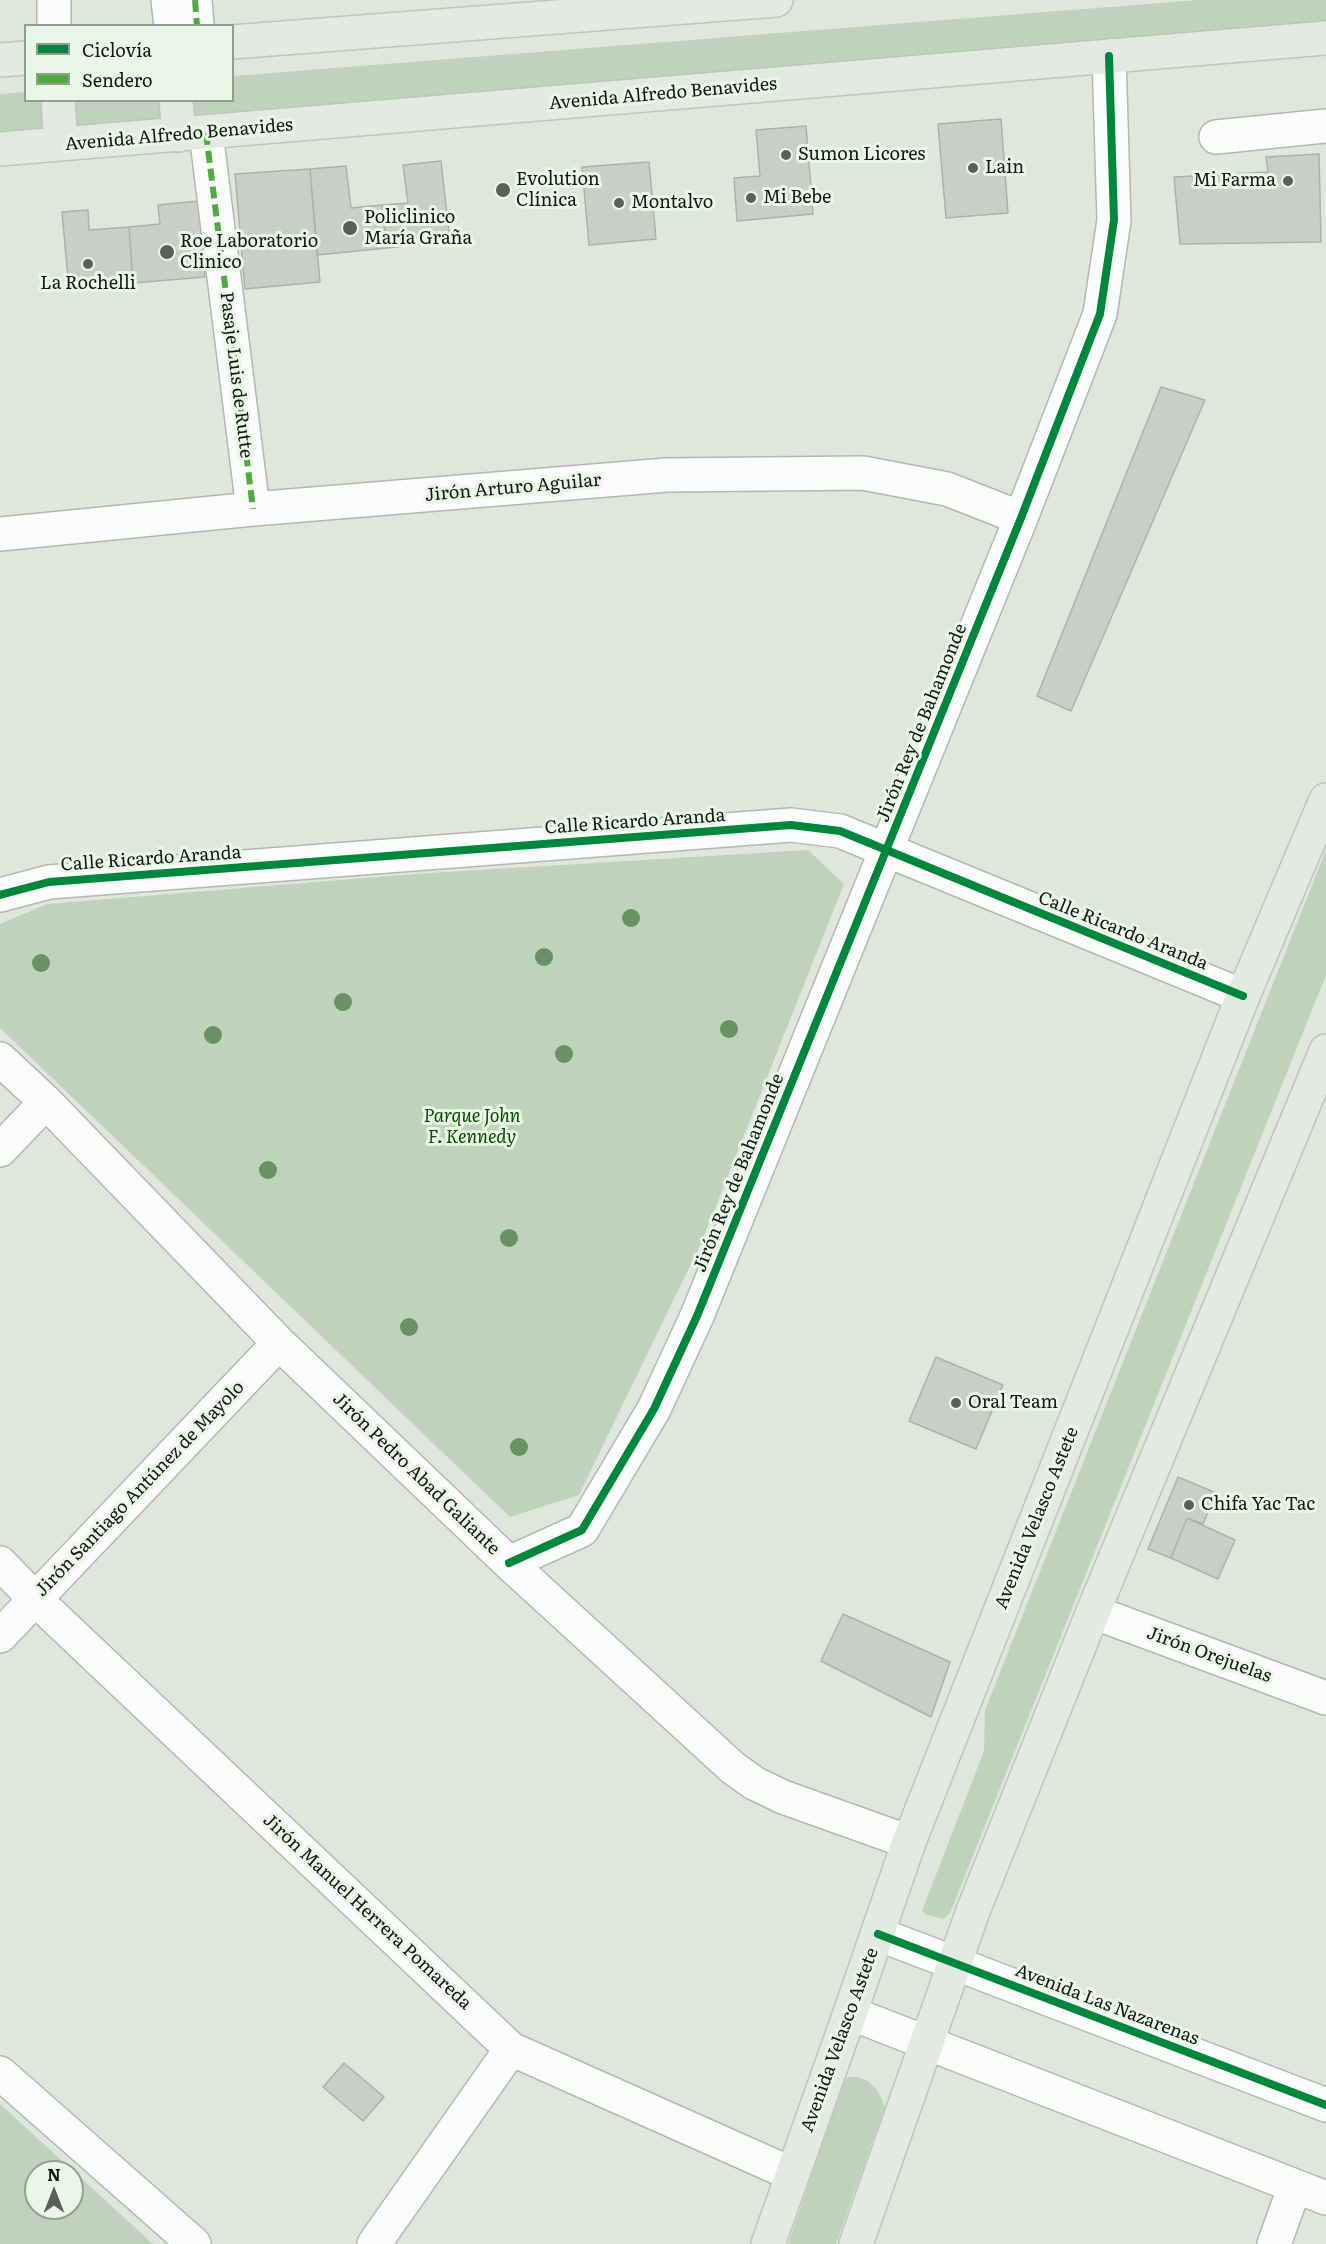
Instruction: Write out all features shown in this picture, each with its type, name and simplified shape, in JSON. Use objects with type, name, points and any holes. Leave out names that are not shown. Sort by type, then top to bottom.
[{"type":"main road","points":[[234,42],[776,0]]},
{"type":"main road","name":"Avenida Alfredo Benavides","points":[[0,150],[1326,38]]},
{"type":"main road","points":[[0,60],[24,58]]},
{"type":"main road","points":[[58,102],[61,144]]},
{"type":"main road","points":[[177,102],[192,134]]},
{"type":"main road","name":"Avenida Velasco Astete","points":[[768,2244],[909,1842],[1243,996],[1326,800]]},
{"type":"main road","points":[[856,2244],[978,1900],[1093,1612],[1326,1051]]},
{"type":"street","points":[[54,0],[54,24]]},
{"type":"street","points":[[168,0],[171,24]]},
{"type":"street","points":[[195,0],[197,24]]},
{"type":"street","name":"Jirón Rey de Bahamonde","points":[[509,1563],[582,1530],[654,1409],[697,1316],[1021,518],[1100,314],[1114,220],[1108,56]]},
{"type":"street","points":[[1216,137],[1326,126]]},
{"type":"street","name":"Pasaje Luis de Rutte","points":[[192,134],[253,509]]},
{"type":"street","name":"Jirón Arturo Aguilar","points":[[0,534],[253,509],[667,475],[863,473],[947,489],[1021,518]]},
{"type":"street","name":"Calle Ricardo Aranda","points":[[0,896],[49,882],[790,825],[840,831],[1243,996]]},
{"type":"street","name":"Jirón Pedro Abad Galiante","points":[[0,1059],[46,1102],[279,1343],[509,1563],[733,1768],[754,1783],[783,1797],[909,1842]]},
{"type":"street","points":[[0,1150],[46,1102]]},
{"type":"street","name":"Jirón Santiago Antúnez de Mayolo","points":[[0,1636],[279,1343]]},
{"type":"street","name":"Jirón Manuel Herrera Pomareda","points":[[0,1563],[35,1599],[511,2049],[792,2174]]},
{"type":"street","name":"Jirón Orejuelas","points":[[1093,1612],[1326,1698]]},
{"type":"street","name":"Avenida Las Nazarenas","points":[[878,1934],[1326,2105]]},
{"type":"street","points":[[850,2013],[1326,2198]]},
{"type":"street","points":[[374,2244],[511,2049]]},
{"type":"street","points":[[0,2073],[194,2244]]},
{"type":"street","points":[[1274,2244],[1295,2186]]},
{"type":"green space","points":[[1198,0],[1326,0],[1326,23],[0,133],[0,94],[24,92],[24,102],[234,102],[234,76]]},
{"type":"green space","name":"Parque John F. Kennedy","points":[[808,850],[844,884],[702,1241],[579,1495],[510,1517],[0,1028],[0,924],[47,904],[414,874]]},
{"type":"green space","points":[[1326,850],[1326,975],[950,1913],[943,1919],[927,1915],[922,1911],[984,1751],[985,1710]]},
{"type":"green space","points":[[849,2077],[868,2081],[878,2091],[885,2107],[836,2244],[788,2244],[844,2080]]},
{"type":"green space","points":[[0,2104],[61,2160],[24,2160],[24,2220],[84,2220],[84,2181],[153,2244],[0,2244]]},
{"type":"building","name":"Lain","points":[[1001,119],[1008,213],[946,218],[938,124]]},
{"type":"building","points":[[806,126],[813,214],[737,221],[734,178],[760,176],[756,130]]},
{"type":"building","points":[[1319,154],[1321,242],[1180,244],[1174,177],[1268,172],[1266,157]]},
{"type":"building","points":[[441,161],[450,241],[387,248],[382,205],[408,203],[403,165]]},
{"type":"building","name":"Montalvo","points":[[649,162],[656,239],[589,245],[582,167]]},
{"type":"building","name":"Policlinico María Graña","points":[[346,166],[351,208],[382,205],[387,248],[317,255],[310,169]]},
{"type":"building","points":[[310,169],[320,282],[245,289],[235,174]]},
{"type":"building","name":"Roe Laboratorio Clinico","points":[[199,201],[205,277],[133,283],[129,227],[160,224],[158,205]]},
{"type":"building","points":[[88,210],[89,230],[129,227],[133,283],[69,289],[62,212]]},
{"type":"building","points":[[1161,387],[1205,400],[1071,711],[1037,696]]},
{"type":"building","name":"Oral Team","points":[[936,1357],[1003,1385],[976,1449],[909,1421]]},
{"type":"building","name":"Chifa Yac Tac","points":[[1178,1477],[1216,1493],[1203,1524],[1187,1518],[1171,1558],[1148,1549]]},
{"type":"building","points":[[1187,1518],[1235,1540],[1218,1579],[1171,1558]]},
{"type":"building","points":[[843,1614],[950,1662],[931,1717],[821,1661]]},
{"type":"building","points":[[344,2063],[384,2097],[363,2121],[323,2087]]},
{"type":"marked path","points":[[195,0],[197,24]]},
{"type":"marked path","points":[[206,133],[253,509]]},
{"type":"cycle path","points":[[509,1563],[582,1530],[654,1409],[697,1316],[1021,518],[1100,314],[1114,220],[1109,56]]},
{"type":"cycle path","points":[[0,895],[49,882],[791,825],[840,831],[1243,996]]},
{"type":"cycle path","points":[[878,1934],[1326,2105]]},
{"type":"place","name":"Sumon Licores","points":[[786,155]]},
{"type":"place","name":"Lain","points":[[973,168]]},
{"type":"place","name":"Mi Farma","points":[[1288,181]]},
{"type":"place","name":"Evolution Clínica","points":[[503,190]]},
{"type":"place","name":"Mi Bebe","points":[[751,198]]},
{"type":"place","name":"Montalvo","points":[[619,203]]},
{"type":"place","name":"Policlinico María Graña","points":[[350,228]]},
{"type":"place","name":"Roe Laboratorio Clinico","points":[[167,252]]},
{"type":"place","name":"La Rochelli","points":[[88,264]]},
{"type":"place","name":"Oral Team","points":[[956,1403]]},
{"type":"place","name":"Chifa Yac Tac","points":[[1189,1505]]}]
